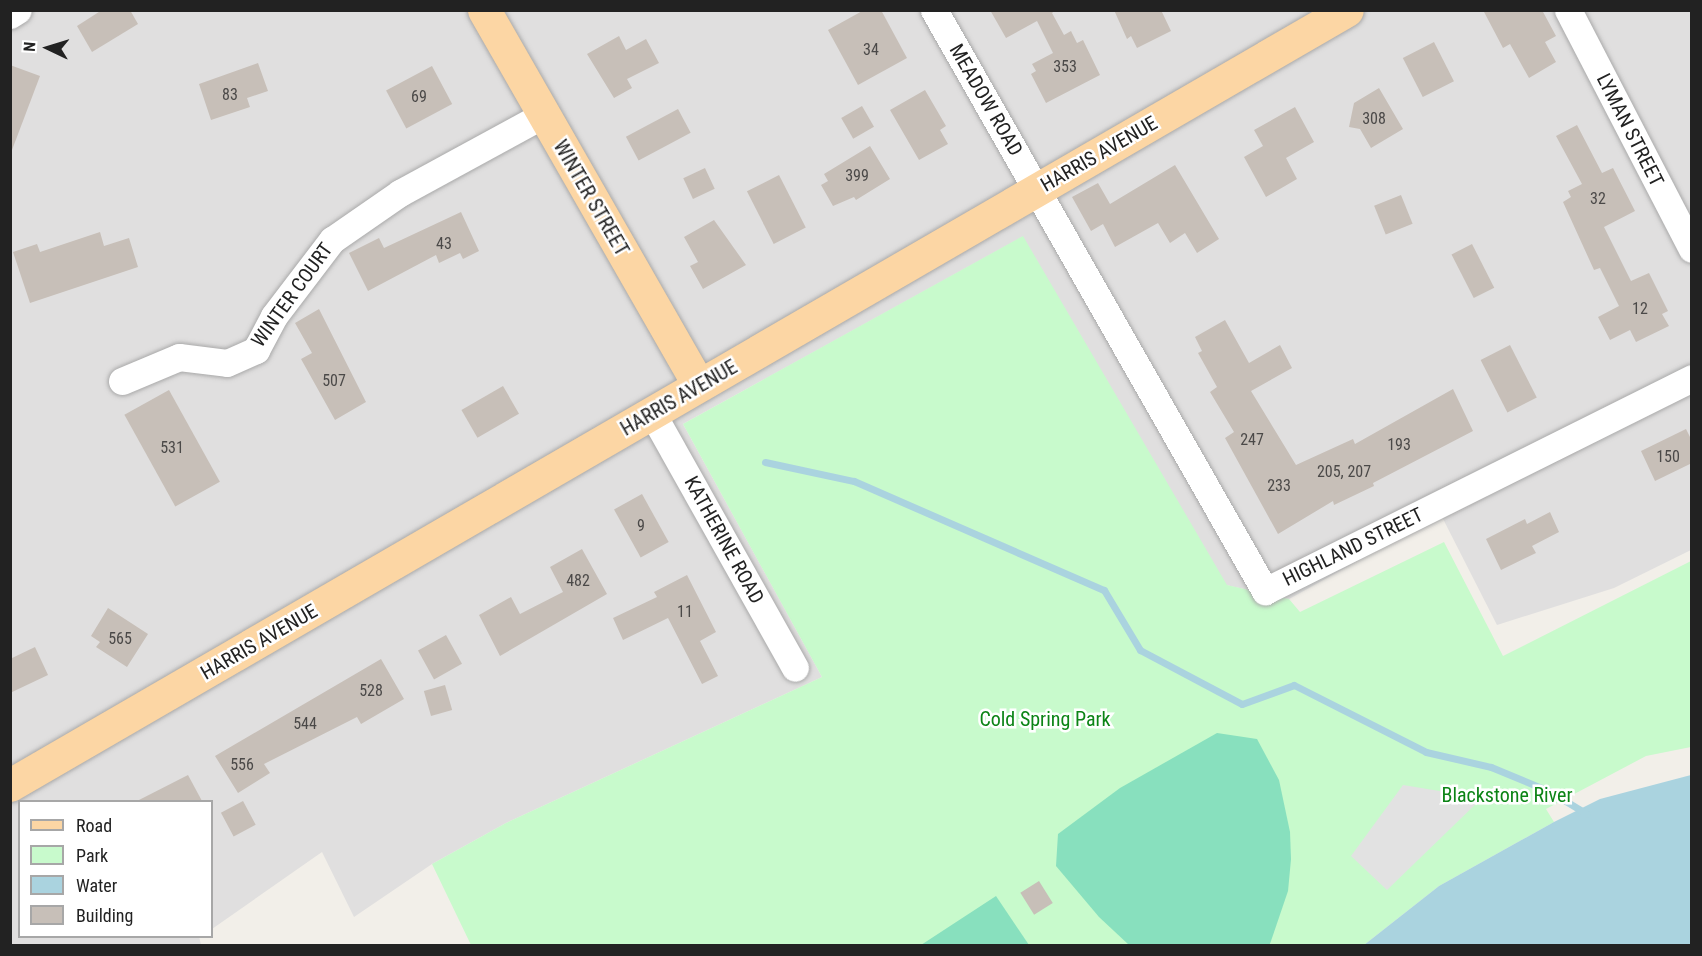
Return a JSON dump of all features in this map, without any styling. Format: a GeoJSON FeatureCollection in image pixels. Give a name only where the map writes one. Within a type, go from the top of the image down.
{"type":"FeatureCollection","features":[{"type":"Feature","properties":{"kind":"main road","name":"WINTER STREET"},"geometry":{"type":"LineString","coordinates":[[484,10],[699,385]]}},
{"type":"Feature","properties":{"kind":"main road","name":"HARRIS AVENUE"},"geometry":{"type":"LineString","coordinates":[[10,785],[1347,10]]}},
{"type":"Feature","properties":{"kind":"street"},"geometry":{"type":"LineString","coordinates":[[10,15],[18,10]]}},
{"type":"Feature","properties":{"kind":"street","name":"MEADOW ROAD"},"geometry":{"type":"LineString","coordinates":[[934,10],[1037,190]]}},
{"type":"Feature","properties":{"kind":"street","name":"LYMAN STREET"},"geometry":{"type":"LineString","coordinates":[[1568,10],[1692,249]]}},
{"type":"Feature","properties":{"kind":"street","name":"WINTER COURT"},"geometry":{"type":"LineString","coordinates":[[122,381],[179,357],[227,363],[256,350],[274,316],[332,240],[400,193],[543,115]]}},
{"type":"Feature","properties":{"kind":"street","name":"HIGHLAND STREET"},"geometry":{"type":"LineString","coordinates":[[1037,190],[1265,591],[1692,378]]}},
{"type":"Feature","properties":{"kind":"street","name":"KATHERINE ROAD"},"geometry":{"type":"LineString","coordinates":[[652,413],[795,668]]}},
{"type":"Feature","properties":{"kind":"shaded area"},"geometry":{"type":"Polygon","coordinates":[[[10,11],[1691,11],[1691,550],[1614,588],[1497,625],[1441,515],[1289,599],[1226,585],[1022,237],[683,424],[822,677],[506,823],[432,864],[354,917],[322,852],[213,928],[213,800],[18,800],[18,938],[199,938],[201,945],[11,945],[10,11]]]}},
{"type":"Feature","properties":{"kind":"shaded area"},"geometry":{"type":"Polygon","coordinates":[[[1403,785],[1482,798],[1387,890],[1351,856],[1403,785]]]}},
{"type":"Feature","properties":{"kind":"green space","name":"Cold Spring Park"},"geometry":{"type":"Polygon","coordinates":[[[1023,236],[1227,585],[1289,599],[1300,612],[1444,542],[1503,656],[1691,561],[1691,747],[1646,756],[1546,809],[1554,822],[1439,886],[1364,945],[471,945],[432,864],[506,823],[822,677],[683,424],[1023,236]]]}},
{"type":"Feature","properties":{"kind":"green space"},"geometry":{"type":"Polygon","coordinates":[[[1217,733],[1257,739],[1279,780],[1290,832],[1291,859],[1288,891],[1269,946],[1129,945],[1099,917],[1056,866],[1058,834],[1120,788],[1217,733]]]}},
{"type":"Feature","properties":{"kind":"green space"},"geometry":{"type":"Polygon","coordinates":[[[996,896],[1029,945],[921,945],[996,896]]]}},
{"type":"Feature","properties":{"kind":"water"},"geometry":{"type":"Polygon","coordinates":[[[1691,775],[1691,945],[1364,945],[1439,886],[1554,822],[1600,799],[1691,775]]]}},
{"type":"Feature","properties":{"kind":"building"},"geometry":{"type":"Polygon","coordinates":[[[102,10],[130,10],[138,24],[92,52],[77,26],[102,10]]]}},
{"type":"Feature","properties":{"kind":"building"},"geometry":{"type":"Polygon","coordinates":[[[864,10],[881,10],[907,58],[858,85],[828,30],[864,10]]]}},
{"type":"Feature","properties":{"kind":"building"},"geometry":{"type":"Polygon","coordinates":[[[990,10],[1055,10],[1052,13],[1064,35],[1071,31],[1077,43],[1083,40],[1100,75],[1046,103],[1031,74],[1036,71],[1032,64],[1053,53],[1037,21],[1006,38],[990,10]]]}},
{"type":"Feature","properties":{"kind":"building"},"geometry":{"type":"Polygon","coordinates":[[[1114,10],[1161,10],[1171,31],[1137,48],[1131,36],[1127,39],[1114,10]]]}},
{"type":"Feature","properties":{"kind":"building"},"geometry":{"type":"Polygon","coordinates":[[[1483,10],[1542,10],[1556,36],[1545,42],[1556,62],[1529,78],[1510,44],[1503,48],[1483,10]]]}},
{"type":"Feature","properties":{"kind":"building"},"geometry":{"type":"Polygon","coordinates":[[[619,36],[626,50],[646,39],[659,63],[627,79],[632,88],[614,98],[587,54],[619,36]]]}},
{"type":"Feature","properties":{"kind":"building"},"geometry":{"type":"Polygon","coordinates":[[[1434,42],[1454,81],[1423,97],[1403,58],[1434,42]]]}},
{"type":"Feature","properties":{"kind":"building"},"geometry":{"type":"Polygon","coordinates":[[[258,63],[268,91],[247,98],[250,107],[211,120],[199,84],[258,63]]]}},
{"type":"Feature","properties":{"kind":"building"},"geometry":{"type":"Polygon","coordinates":[[[10,65],[40,76],[12,150],[10,150],[10,65]]]}},
{"type":"Feature","properties":{"kind":"building"},"geometry":{"type":"Polygon","coordinates":[[[432,66],[452,104],[406,128],[386,90],[432,66]]]}},
{"type":"Feature","properties":{"kind":"building"},"geometry":{"type":"Polygon","coordinates":[[[1379,88],[1403,129],[1371,148],[1360,129],[1349,127],[1354,103],[1379,88]]]}},
{"type":"Feature","properties":{"kind":"building"},"geometry":{"type":"Polygon","coordinates":[[[925,90],[946,126],[940,130],[948,144],[919,160],[890,110],[925,90]]]}},
{"type":"Feature","properties":{"kind":"building"},"geometry":{"type":"Polygon","coordinates":[[[862,106],[874,127],[853,139],[841,118],[862,106]]]}},
{"type":"Feature","properties":{"kind":"building"},"geometry":{"type":"Polygon","coordinates":[[[1295,107],[1314,142],[1286,158],[1297,179],[1266,197],[1244,157],[1263,146],[1254,130],[1295,107]]]}},
{"type":"Feature","properties":{"kind":"building"},"geometry":{"type":"Polygon","coordinates":[[[678,109],[691,133],[639,161],[626,137],[678,109]]]}},
{"type":"Feature","properties":{"kind":"building"},"geometry":{"type":"Polygon","coordinates":[[[1577,125],[1602,173],[1613,168],[1635,211],[1604,227],[1631,281],[1649,273],[1668,311],[1662,314],[1669,326],[1636,342],[1630,330],[1610,340],[1598,317],[1619,306],[1600,268],[1594,270],[1563,202],[1571,197],[1568,191],[1582,184],[1556,136],[1577,125]]]}},
{"type":"Feature","properties":{"kind":"building"},"geometry":{"type":"Polygon","coordinates":[[[870,146],[890,179],[856,200],[854,197],[833,206],[821,185],[828,181],[824,174],[870,146]]]}},
{"type":"Feature","properties":{"kind":"building"},"geometry":{"type":"Polygon","coordinates":[[[1175,165],[1219,239],[1197,253],[1185,233],[1170,243],[1158,223],[1115,247],[1103,224],[1091,231],[1072,197],[1098,183],[1110,204],[1175,165]]]}},
{"type":"Feature","properties":{"kind":"building"},"geometry":{"type":"Polygon","coordinates":[[[705,168],[715,189],[693,199],[683,178],[705,168]]]}},
{"type":"Feature","properties":{"kind":"building"},"geometry":{"type":"Polygon","coordinates":[[[779,175],[806,228],[774,244],[747,191],[779,175]]]}},
{"type":"Feature","properties":{"kind":"building"},"geometry":{"type":"Polygon","coordinates":[[[1401,195],[1413,224],[1386,235],[1374,206],[1401,195]]]}},
{"type":"Feature","properties":{"kind":"building"},"geometry":{"type":"Polygon","coordinates":[[[461,212],[479,251],[463,259],[460,253],[439,263],[436,255],[368,291],[349,253],[379,238],[384,248],[461,212]]]}},
{"type":"Feature","properties":{"kind":"building"},"geometry":{"type":"Polygon","coordinates":[[[714,220],[746,265],[703,289],[690,266],[698,262],[684,237],[714,220]]]}},
{"type":"Feature","properties":{"kind":"building"},"geometry":{"type":"Polygon","coordinates":[[[100,232],[104,246],[129,238],[138,267],[30,303],[13,252],[37,244],[40,252],[100,232]]]}},
{"type":"Feature","properties":{"kind":"building"},"geometry":{"type":"Polygon","coordinates":[[[1472,244],[1494,288],[1474,298],[1452,254],[1472,244]]]}},
{"type":"Feature","properties":{"kind":"building"},"geometry":{"type":"Polygon","coordinates":[[[319,309],[366,402],[335,420],[301,359],[312,353],[295,323],[319,309]]]}},
{"type":"Feature","properties":{"kind":"building"},"geometry":{"type":"Polygon","coordinates":[[[1225,320],[1249,363],[1280,345],[1292,368],[1251,391],[1296,465],[1353,439],[1355,444],[1453,389],[1473,431],[1373,483],[1374,486],[1334,505],[1333,501],[1278,534],[1225,438],[1234,432],[1210,392],[1217,387],[1198,353],[1202,351],[1195,337],[1225,320]]]}},
{"type":"Feature","properties":{"kind":"building"},"geometry":{"type":"Polygon","coordinates":[[[1510,345],[1537,398],[1507,413],[1481,360],[1510,345]]]}},
{"type":"Feature","properties":{"kind":"building"},"geometry":{"type":"Polygon","coordinates":[[[503,386],[519,414],[477,438],[461,410],[503,386]]]}},
{"type":"Feature","properties":{"kind":"building"},"geometry":{"type":"Polygon","coordinates":[[[169,390],[220,482],[175,507],[124,415],[169,390]]]}},
{"type":"Feature","properties":{"kind":"building"},"geometry":{"type":"Polygon","coordinates":[[[1686,429],[1692,441],[1692,463],[1655,481],[1641,451],[1686,429]]]}},
{"type":"Feature","properties":{"kind":"building"},"geometry":{"type":"Polygon","coordinates":[[[642,494],[669,542],[641,558],[614,510],[642,494]]]}},
{"type":"Feature","properties":{"kind":"building"},"geometry":{"type":"Polygon","coordinates":[[[1550,512],[1559,532],[1532,546],[1536,553],[1501,570],[1486,539],[1525,519],[1527,524],[1550,512]]]}},
{"type":"Feature","properties":{"kind":"building"},"geometry":{"type":"Polygon","coordinates":[[[582,549],[607,594],[500,656],[479,615],[511,597],[520,614],[563,592],[550,567],[582,549]]]}},
{"type":"Feature","properties":{"kind":"building"},"geometry":{"type":"Polygon","coordinates":[[[687,575],[716,632],[700,641],[718,676],[702,684],[668,618],[623,640],[613,618],[657,597],[654,592],[687,575]]]}},
{"type":"Feature","properties":{"kind":"building"},"geometry":{"type":"Polygon","coordinates":[[[108,608],[148,634],[127,667],[96,647],[100,642],[91,636],[108,608]]]}},
{"type":"Feature","properties":{"kind":"building"},"geometry":{"type":"Polygon","coordinates":[[[446,635],[462,664],[434,679],[418,651],[446,635]]]}},
{"type":"Feature","properties":{"kind":"building"},"geometry":{"type":"Polygon","coordinates":[[[35,647],[48,675],[10,693],[10,659],[35,647]]]}},
{"type":"Feature","properties":{"kind":"building"},"geometry":{"type":"Polygon","coordinates":[[[381,659],[404,699],[361,724],[357,717],[264,764],[270,773],[238,793],[215,756],[381,659]]]}},
{"type":"Feature","properties":{"kind":"building"},"geometry":{"type":"Polygon","coordinates":[[[445,685],[452,710],[431,716],[424,691],[445,685]]]}},
{"type":"Feature","properties":{"kind":"building"},"geometry":{"type":"Polygon","coordinates":[[[188,775],[201,800],[139,800],[188,775]]]}},
{"type":"Feature","properties":{"kind":"building"},"geometry":{"type":"Polygon","coordinates":[[[243,801],[256,825],[234,837],[221,813],[243,801]]]}},
{"type":"Feature","properties":{"kind":"building"},"geometry":{"type":"Polygon","coordinates":[[[1039,881],[1053,903],[1034,915],[1020,893],[1039,881]]]}},
{"type":"Feature","properties":{"kind":"waterway"},"geometry":{"type":"LineString","coordinates":[[765,462],[854,481],[1104,590],[1140,650],[1242,704],[1294,685],[1426,752],[1491,767],[1549,791],[1587,814]]}},
{"type":"Feature","properties":{"kind":"park label","name":"Blackstone River"},"geometry":{"type":"Point","coordinates":[1507,795]}}]}
